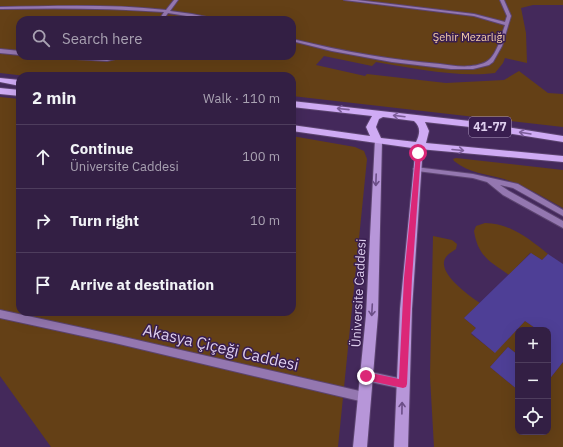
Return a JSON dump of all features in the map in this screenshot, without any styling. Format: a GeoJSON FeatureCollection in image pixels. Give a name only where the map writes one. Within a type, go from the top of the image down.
{"type":"FeatureCollection","features":[{"type":"Feature","properties":{"kind":"highway"},"geometry":{"type":"LineString","coordinates":[[0,80],[16,82]]}},
{"type":"Feature","properties":{"kind":"highway"},"geometry":{"type":"LineString","coordinates":[[0,91],[16,93]]}},
{"type":"Feature","properties":{"kind":"highway"},"geometry":{"type":"LineString","coordinates":[[296,104],[417,118],[423,124],[425,131],[419,146],[296,129]]}},
{"type":"Feature","properties":{"kind":"highway"},"geometry":{"type":"LineString","coordinates":[[378,141],[372,132],[371,127],[375,118],[381,114]]}},
{"type":"Feature","properties":{"kind":"highway","name":"41-77"},"geometry":{"type":"LineString","coordinates":[[417,118],[470,124],[563,139]]}},
{"type":"Feature","properties":{"kind":"highway","name":"41-77"},"geometry":{"type":"LineString","coordinates":[[419,146],[563,159]]}},
{"type":"Feature","properties":{"kind":"main road","name":"Üniversite Caddesi"},"geometry":{"type":"LineString","coordinates":[[360,447],[372,315],[378,141]]}},
{"type":"Feature","properties":{"kind":"main road"},"geometry":{"type":"LineString","coordinates":[[401,447],[408,278],[419,146]]}},
{"type":"Feature","properties":{"kind":"street"},"geometry":{"type":"LineString","coordinates":[[164,16],[176,0]]}},
{"type":"Feature","properties":{"kind":"street"},"geometry":{"type":"LineString","coordinates":[[346,0],[474,15],[507,24]]}},
{"type":"Feature","properties":{"kind":"street"},"geometry":{"type":"LineString","coordinates":[[296,41],[369,56],[445,67],[469,68],[484,66],[492,59],[500,45],[507,24],[509,16],[502,0]]}},
{"type":"Feature","properties":{"kind":"street"},"geometry":{"type":"LineString","coordinates":[[0,8],[115,7],[168,11],[196,16]]}},
{"type":"Feature","properties":{"kind":"street"},"geometry":{"type":"LineString","coordinates":[[0,51],[16,53]]}},
{"type":"Feature","properties":{"kind":"street"},"geometry":{"type":"LineString","coordinates":[[417,169],[487,179],[515,186],[563,213]]}},
{"type":"Feature","properties":{"kind":"street"},"geometry":{"type":"LineString","coordinates":[[487,179],[506,193],[563,225]]}},
{"type":"Feature","properties":{"kind":"street","name":"Akasya Çiçeği Caddesi"},"geometry":{"type":"LineString","coordinates":[[0,314],[364,397]]}},
{"type":"Feature","properties":{"kind":"street"},"geometry":{"type":"LineString","coordinates":[[366,376],[403,384]]}},
{"type":"Feature","properties":{"kind":"green space","name":"Şehir Mezarlığı"},"geometry":{"type":"Polygon","coordinates":[[[0,0],[563,0],[563,5],[533,5],[521,8],[526,33],[527,63],[505,58],[495,73],[451,73],[376,62],[372,66],[324,56],[316,65],[365,76],[367,74],[446,83],[504,80],[519,71],[548,93],[563,94],[563,127],[296,96],[296,72],[16,72],[16,75],[0,73],[0,0]]]}},
{"type":"Feature","properties":{"kind":"green space"},"geometry":{"type":"Polygon","coordinates":[[[0,97],[16,99],[16,316],[296,316],[296,137],[355,147],[364,151],[367,159],[338,447],[51,447],[0,376],[0,97]]]}},
{"type":"Feature","properties":{"kind":"green space"},"geometry":{"type":"Polygon","coordinates":[[[456,158],[563,170],[563,208],[512,182],[478,173],[466,168],[454,161],[453,159],[456,158]]]}},
{"type":"Feature","properties":{"kind":"green space"},"geometry":{"type":"Polygon","coordinates":[[[485,223],[511,229],[548,254],[542,260],[530,253],[509,275],[490,262],[478,246],[474,231],[476,226],[485,223]]]}},
{"type":"Feature","properties":{"kind":"green space"},"geometry":{"type":"Polygon","coordinates":[[[433,236],[452,240],[457,244],[456,249],[446,257],[444,263],[445,270],[455,283],[480,303],[464,318],[476,328],[471,334],[493,351],[504,343],[515,331],[515,353],[508,347],[490,367],[515,388],[515,435],[551,435],[551,377],[563,362],[563,447],[434,447],[430,377],[433,236]]]}},
{"type":"Feature","properties":{"kind":"green space"},"geometry":{"type":"Polygon","coordinates":[[[525,321],[534,327],[519,327],[525,321]]]}},
{"type":"Feature","properties":{"kind":"building"},"geometry":{"type":"Polygon","coordinates":[[[531,253],[542,260],[548,254],[563,264],[563,362],[551,377],[551,327],[534,327],[525,321],[519,327],[515,327],[515,332],[495,353],[471,333],[476,328],[464,318],[531,253]]]}},
{"type":"Feature","properties":{"kind":"building"},"geometry":{"type":"Polygon","coordinates":[[[508,347],[515,353],[515,388],[490,367],[508,347]]]}},
{"type":"Feature","properties":{"kind":"route"},"geometry":{"type":"LineString","coordinates":[[366,376],[403,384],[408,278],[418,153]]}}]}
